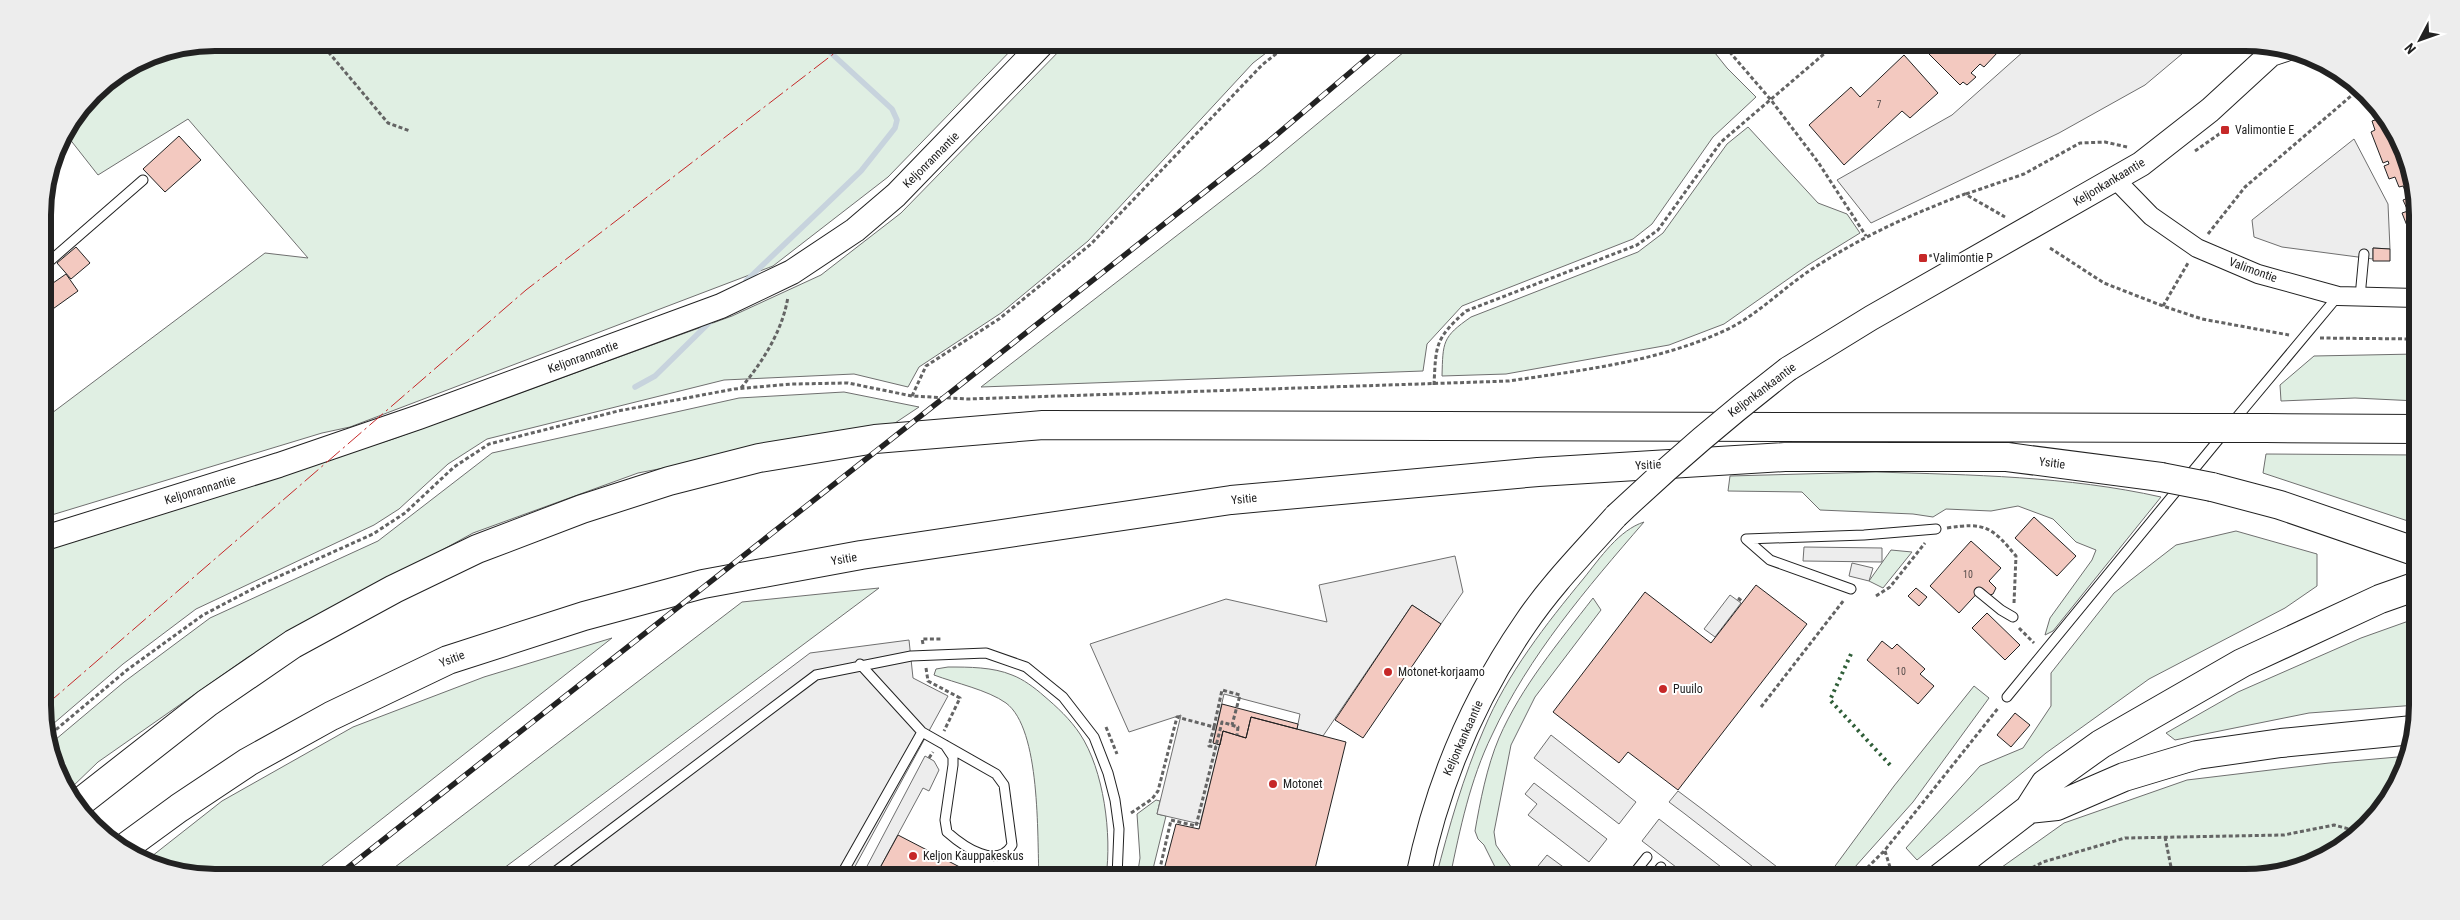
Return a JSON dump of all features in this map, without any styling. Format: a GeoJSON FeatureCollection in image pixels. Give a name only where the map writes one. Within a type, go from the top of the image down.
{"type":"FeatureCollection","features":[{"type":"Feature","properties":{"kind":"highway"},"geometry":{"type":"LineString","coordinates":[[82,801],[207,703],[294,644],[394,589],[477,548],[582,509],[669,480],[759,458],[875,438],[1043,425],[2409,429]]}},
{"type":"Feature","properties":{"kind":"highway","name":"Ysitie"},"geometry":{"type":"LineString","coordinates":[[129,844],[179,808],[248,762],[331,716],[448,660],[584,616],[703,584],[861,555],[1231,500],[1538,472],[1786,457],[2007,457],[2160,477],[2212,487],[2280,506],[2409,549]]}},
{"type":"Feature","properties":{"kind":"highway"},"geometry":{"type":"LineString","coordinates":[[1952,868],[2029,809],[2045,784],[2101,744],[2242,663],[2380,599],[2409,589]]}},
{"type":"Feature","properties":{"kind":"highway"},"geometry":{"type":"LineString","coordinates":[[2029,809],[2057,806],[2124,776],[2197,755],[2281,743],[2407,731]]}},
{"type":"Feature","properties":{"kind":"main road","name":"Keljonrannantie"},"geometry":{"type":"LineString","coordinates":[[51,536],[278,466],[420,417],[721,306],[792,272],[855,230],[896,195],[1035,52]]}},
{"type":"Feature","properties":{"kind":"main road","name":"Keljonkankaantie"},"geometry":{"type":"LineString","coordinates":[[1420,868],[1436,803],[1457,745],[1474,708],[1526,622],[1616,516],[1686,451],[1788,368],[1871,318],[2116,180],[2141,164],[2210,110],[2273,54]]}},
{"type":"Feature","properties":{"kind":"street","name":"Valimontie"},"geometry":{"type":"LineString","coordinates":[[2116,180],[2151,216],[2197,248],[2258,274],[2338,296],[2409,298]]}},
{"type":"Feature","properties":{"kind":"lane"},"geometry":{"type":"LineString","coordinates":[[52,259],[143,180]]}},
{"type":"Feature","properties":{"kind":"lane"},"geometry":{"type":"LineString","coordinates":[[2360,297],[2364,254]]}},
{"type":"Feature","properties":{"kind":"lane"},"geometry":{"type":"LineString","coordinates":[[2007,697],[2338,296]]}},
{"type":"Feature","properties":{"kind":"lane"},"geometry":{"type":"LineString","coordinates":[[1851,589],[1770,560],[1746,539],[1864,535],[1936,529]]}},
{"type":"Feature","properties":{"kind":"lane"},"geometry":{"type":"LineString","coordinates":[[1979,592],[2000,610],[2013,617]]}},
{"type":"Feature","properties":{"kind":"lane"},"geometry":{"type":"LineString","coordinates":[[560,869],[816,675],[860,664],[924,655],[986,653],[1026,667],[1063,697],[1094,738],[1108,773],[1119,829],[1117,869]]}},
{"type":"Feature","properties":{"kind":"lane"},"geometry":{"type":"LineString","coordinates":[[860,664],[922,732],[946,745],[986,767],[996,774],[1004,785],[1012,845],[1007,853],[991,858],[956,840],[947,832],[945,820],[953,757],[946,745]]}},
{"type":"Feature","properties":{"kind":"lane"},"geometry":{"type":"LineString","coordinates":[[845,869],[922,732]]}},
{"type":"Feature","properties":{"kind":"lane"},"geometry":{"type":"LineString","coordinates":[[1638,868],[1647,857]]}},
{"type":"Feature","properties":{"kind":"path"},"geometry":{"type":"LineString","coordinates":[[912,396],[926,366],[999,319],[1091,244],[1262,64],[1279,51]]}},
{"type":"Feature","properties":{"kind":"path"},"geometry":{"type":"LineString","coordinates":[[1728,51],[1771,100],[1818,162],[1866,236]]}},
{"type":"Feature","properties":{"kind":"path"},"geometry":{"type":"LineString","coordinates":[[1434,385],[1436,346],[1449,326],[1466,311],[1637,245],[1658,230],[1721,142],[1827,51]]}},
{"type":"Feature","properties":{"kind":"path"},"geometry":{"type":"LineString","coordinates":[[328,52],[388,123],[410,131]]}},
{"type":"Feature","properties":{"kind":"path"},"geometry":{"type":"LineString","coordinates":[[2163,306],[2197,248],[2245,187],[2354,93]]}},
{"type":"Feature","properties":{"kind":"path"},"geometry":{"type":"LineString","coordinates":[[1965,194],[2024,174],[2080,143],[2105,142],[2128,147]]}},
{"type":"Feature","properties":{"kind":"path"},"geometry":{"type":"LineString","coordinates":[[2050,248],[2104,283],[2202,319],[2304,338],[2409,339]]}},
{"type":"Feature","properties":{"kind":"path"},"geometry":{"type":"LineString","coordinates":[[741,389],[756,369],[777,334],[788,300],[792,272]]}},
{"type":"Feature","properties":{"kind":"path"},"geometry":{"type":"LineString","coordinates":[[1876,596],[1890,587],[1936,529],[1974,524],[1998,534],[2016,556],[2013,617],[2021,632],[2044,652]]}},
{"type":"Feature","properties":{"kind":"path"},"geometry":{"type":"LineString","coordinates":[[1738,598],[1743,602]]}},
{"type":"Feature","properties":{"kind":"path"},"geometry":{"type":"LineString","coordinates":[[1761,707],[1836,610]]}},
{"type":"Feature","properties":{"kind":"path"},"geometry":{"type":"LineString","coordinates":[[950,639],[922,640],[928,681],[960,698]]}},
{"type":"Feature","properties":{"kind":"path"},"geometry":{"type":"LineString","coordinates":[[1216,747],[1209,746],[1222,690],[1240,695],[1232,725]]}},
{"type":"Feature","properties":{"kind":"path"},"geometry":{"type":"LineString","coordinates":[[1867,868],[1885,850],[2007,697]]}},
{"type":"Feature","properties":{"kind":"path"},"geometry":{"type":"LineString","coordinates":[[1131,812],[1152,799],[1158,791],[1177,716],[1214,727]]}},
{"type":"Feature","properties":{"kind":"path"},"geometry":{"type":"LineString","coordinates":[[1160,869],[1171,820],[1196,826],[1222,722],[1238,727],[1237,735]]}},
{"type":"Feature","properties":{"kind":"path"},"geometry":{"type":"LineString","coordinates":[[1104,724],[1109,731],[1119,759]]}},
{"type":"Feature","properties":{"kind":"path"},"geometry":{"type":"LineString","coordinates":[[1130,804],[1132,820]]}},
{"type":"Feature","properties":{"kind":"path"},"geometry":{"type":"LineString","coordinates":[[2032,868],[2043,862],[2125,838],[2284,835],[2334,825],[2351,830]]}},
{"type":"Feature","properties":{"kind":"path"},"geometry":{"type":"LineString","coordinates":[[2165,837],[2171,868]]}},
{"type":"Feature","properties":{"kind":"path"},"geometry":{"type":"LineString","coordinates":[[1885,850],[1890,868]]}},
{"type":"Feature","properties":{"kind":"green space"},"geometry":{"type":"Polygon","coordinates":[[[1268,51],[1253,63],[1088,241],[1001,313],[919,367],[908,387],[854,374],[724,380],[487,439],[448,464],[399,509],[374,525],[196,609],[123,664],[53,724],[51,705],[51,547],[393,439],[732,316],[821,275],[901,213],[1059,52],[1268,51]]]}},
{"type":"Feature","properties":{"kind":"green space"},"geometry":{"type":"Polygon","coordinates":[[[1405,51],[1714,51],[1727,68],[1756,97],[1713,137],[1652,224],[1633,239],[1462,306],[1427,344],[1423,371],[981,387],[1259,172],[1405,51]]]}},
{"type":"Feature","properties":{"kind":"green space"},"geometry":{"type":"Polygon","coordinates":[[[204,52],[1010,52],[888,177],[773,266],[350,427],[322,433],[51,515],[52,413],[265,253],[308,258],[188,119],[98,175],[70,139],[85,115],[107,92],[133,73],[162,60],[183,54],[204,52]]]}},
{"type":"Feature","properties":{"kind":"green space"},"geometry":{"type":"Polygon","coordinates":[[[1748,127],[1818,203],[1847,214],[1860,233],[1808,265],[1724,324],[1669,345],[1506,374],[1442,376],[1446,341],[1454,330],[1471,317],[1638,252],[1663,233],[1727,144],[1748,127]]]}},
{"type":"Feature","properties":{"kind":"green space"},"geometry":{"type":"Polygon","coordinates":[[[2409,354],[2409,401],[2355,398],[2281,401],[2280,385],[2314,356],[2409,354]]]}},
{"type":"Feature","properties":{"kind":"green space"},"geometry":{"type":"Polygon","coordinates":[[[844,392],[919,407],[895,423],[638,473],[473,533],[248,657],[98,762],[73,786],[68,778],[55,740],[124,682],[210,618],[378,541],[492,453],[739,398],[844,392]]]}},
{"type":"Feature","properties":{"kind":"green space"},"geometry":{"type":"Polygon","coordinates":[[[2266,454],[2409,455],[2409,521],[2263,473],[2266,454]]]}},
{"type":"Feature","properties":{"kind":"green space"},"geometry":{"type":"Polygon","coordinates":[[[1876,472],[2055,481],[2126,490],[2161,497],[2053,631],[2045,635],[2050,618],[2092,560],[2096,550],[2076,542],[2053,519],[2018,506],[1991,511],[1946,509],[1933,517],[1913,514],[1820,510],[1802,492],[1728,491],[1730,476],[1876,472]]]}},
{"type":"Feature","properties":{"kind":"green space"},"geometry":{"type":"Polygon","coordinates":[[[1644,522],[1560,623],[1523,677],[1484,752],[1462,823],[1452,868],[1438,868],[1469,765],[1493,709],[1504,689],[1528,650],[1603,554],[1626,531],[1644,522]]]}},
{"type":"Feature","properties":{"kind":"green space"},"geometry":{"type":"Polygon","coordinates":[[[2236,531],[2317,554],[2317,586],[2285,608],[2149,679],[2046,753],[1917,860],[1906,848],[1980,766],[2023,748],[2051,706],[2051,673],[2114,593],[2176,545],[2236,531]]]}},
{"type":"Feature","properties":{"kind":"green space"},"geometry":{"type":"Polygon","coordinates":[[[1891,550],[1912,552],[1883,588],[1869,581],[1891,550]]]}},
{"type":"Feature","properties":{"kind":"green space"},"geometry":{"type":"Polygon","coordinates":[[[879,588],[503,869],[393,869],[742,602],[879,588]]]}},
{"type":"Feature","properties":{"kind":"green space"},"geometry":{"type":"Polygon","coordinates":[[[1593,598],[1601,610],[1535,697],[1511,745],[1494,832],[1496,845],[1512,868],[1496,868],[1475,831],[1487,772],[1508,719],[1529,683],[1593,598]]]}},
{"type":"Feature","properties":{"kind":"green space"},"geometry":{"type":"Polygon","coordinates":[[[2409,621],[2409,706],[2309,713],[2175,740],[2166,733],[2238,692],[2361,638],[2409,621]]]}},
{"type":"Feature","properties":{"kind":"green space"},"geometry":{"type":"Polygon","coordinates":[[[612,638],[318,869],[215,869],[183,866],[152,856],[222,801],[353,727],[484,677],[612,638]]]}},
{"type":"Feature","properties":{"kind":"green space"},"geometry":{"type":"Polygon","coordinates":[[[972,667],[1005,672],[1025,681],[1033,687],[1049,700],[1076,729],[1088,749],[1100,784],[1107,823],[1107,869],[1039,869],[1035,784],[1026,735],[1017,716],[999,698],[934,675],[936,669],[972,667]]]}},
{"type":"Feature","properties":{"kind":"green space"},"geometry":{"type":"Polygon","coordinates":[[[1974,686],[1989,698],[1913,802],[1854,868],[1833,868],[1894,786],[1974,686]]]}},
{"type":"Feature","properties":{"kind":"green space"},"geometry":{"type":"Polygon","coordinates":[[[2400,757],[2392,778],[2381,796],[2361,821],[2327,847],[2288,863],[2256,868],[2000,868],[2064,823],[2187,780],[2329,763],[2400,757]]]}},
{"type":"Feature","properties":{"kind":"green space"},"geometry":{"type":"Polygon","coordinates":[[[1156,800],[1160,801],[1157,814],[1166,816],[1153,869],[1138,869],[1140,858],[1137,814],[1156,800]]]}},
{"type":"Feature","properties":{"kind":"shaded area"},"geometry":{"type":"Polygon","coordinates":[[[2024,51],[2185,51],[2145,85],[2059,133],[1871,223],[1837,180],[1952,115],[2024,51]]]}},
{"type":"Feature","properties":{"kind":"shaded area"},"geometry":{"type":"Polygon","coordinates":[[[2354,139],[2388,204],[2390,249],[2373,248],[2373,259],[2282,247],[2254,237],[2252,220],[2354,139]]]}},
{"type":"Feature","properties":{"kind":"shaded area"},"geometry":{"type":"Polygon","coordinates":[[[1804,547],[1882,548],[1882,562],[1803,561],[1804,547]]]}},
{"type":"Feature","properties":{"kind":"shaded area"},"geometry":{"type":"Polygon","coordinates":[[[1455,556],[1463,592],[1441,624],[1412,605],[1323,736],[1297,729],[1300,714],[1224,694],[1213,742],[1220,745],[1200,824],[1157,814],[1181,715],[1129,732],[1090,644],[1226,599],[1327,622],[1319,585],[1455,556]]]}},
{"type":"Feature","properties":{"kind":"shaded area"},"geometry":{"type":"Polygon","coordinates":[[[1852,563],[1873,568],[1869,581],[1849,576],[1852,563]]]}},
{"type":"Feature","properties":{"kind":"shaded area"},"geometry":{"type":"Polygon","coordinates":[[[1730,595],[1741,603],[1715,637],[1704,629],[1730,595]]]}},
{"type":"Feature","properties":{"kind":"shaded area"},"geometry":{"type":"Polygon","coordinates":[[[909,640],[913,678],[948,696],[854,869],[525,869],[810,653],[909,640]]]}},
{"type":"Feature","properties":{"kind":"shaded area"},"geometry":{"type":"Polygon","coordinates":[[[1551,735],[1636,802],[1619,824],[1534,758],[1551,735]]]}},
{"type":"Feature","properties":{"kind":"shaded area"},"geometry":{"type":"Polygon","coordinates":[[[925,756],[934,761],[939,770],[929,791],[923,788],[879,869],[866,869],[925,756]]]}},
{"type":"Feature","properties":{"kind":"shaded area"},"geometry":{"type":"Polygon","coordinates":[[[1534,783],[1607,839],[1589,862],[1528,815],[1537,804],[1525,794],[1534,783]]]}},
{"type":"Feature","properties":{"kind":"shaded area"},"geometry":{"type":"Polygon","coordinates":[[[1678,791],[1779,868],[1755,868],[1669,802],[1678,791]]]}},
{"type":"Feature","properties":{"kind":"shaded area"},"geometry":{"type":"Polygon","coordinates":[[[1659,819],[1723,868],[1678,868],[1642,841],[1659,819]]]}},
{"type":"Feature","properties":{"kind":"shaded area"},"geometry":{"type":"Polygon","coordinates":[[[1547,855],[1565,868],[1541,868],[1538,866],[1547,855]]]}},
{"type":"Feature","properties":{"kind":"building"},"geometry":{"type":"Polygon","coordinates":[[[1926,51],[1998,52],[1984,67],[1980,64],[1971,73],[1976,77],[1967,85],[1963,82],[1960,85],[1926,51]]]}},
{"type":"Feature","properties":{"kind":"building"},"geometry":{"type":"Polygon","coordinates":[[[1904,55],[1938,93],[1910,118],[1902,111],[1844,165],[1809,125],[1851,87],[1860,97],[1904,55]]]}},
{"type":"Feature","properties":{"kind":"building"},"geometry":{"type":"Polygon","coordinates":[[[2378,119],[2387,133],[2403,172],[2407,192],[2403,186],[2399,187],[2395,177],[2389,179],[2384,166],[2389,164],[2388,161],[2383,163],[2371,132],[2375,130],[2372,121],[2378,119]]]}},
{"type":"Feature","properties":{"kind":"building"},"geometry":{"type":"Polygon","coordinates":[[[179,136],[201,160],[165,192],[143,169],[179,136]]]}},
{"type":"Feature","properties":{"kind":"building"},"geometry":{"type":"Polygon","coordinates":[[[2407,198],[2409,231],[2402,213],[2408,211],[2403,200],[2407,198]]]}},
{"type":"Feature","properties":{"kind":"building"},"geometry":{"type":"Polygon","coordinates":[[[76,247],[90,263],[71,279],[57,263],[76,247]]]}},
{"type":"Feature","properties":{"kind":"building"},"geometry":{"type":"Polygon","coordinates":[[[2373,248],[2390,249],[2390,261],[2373,261],[2373,248]]]}},
{"type":"Feature","properties":{"kind":"building"},"geometry":{"type":"Polygon","coordinates":[[[66,274],[78,291],[52,310],[52,284],[66,274]]]}},
{"type":"Feature","properties":{"kind":"building"},"geometry":{"type":"Polygon","coordinates":[[[2034,517],[2076,556],[2057,576],[2015,538],[2034,517]]]}},
{"type":"Feature","properties":{"kind":"building"},"geometry":{"type":"Polygon","coordinates":[[[1971,541],[2001,568],[1989,581],[1996,588],[1993,594],[1990,595],[1982,588],[1959,613],[1930,586],[1971,541]]]}},
{"type":"Feature","properties":{"kind":"building"},"geometry":{"type":"Polygon","coordinates":[[[1756,585],[1807,624],[1678,790],[1628,752],[1619,763],[1553,712],[1645,592],[1711,643],[1756,585]]]}},
{"type":"Feature","properties":{"kind":"building"},"geometry":{"type":"Polygon","coordinates":[[[1916,588],[1927,597],[1919,606],[1908,596],[1916,588]]]}},
{"type":"Feature","properties":{"kind":"building","name":"Motonet-korjaamo"},"geometry":{"type":"Polygon","coordinates":[[[1412,605],[1441,624],[1363,738],[1335,720],[1412,605]]]}},
{"type":"Feature","properties":{"kind":"building"},"geometry":{"type":"Polygon","coordinates":[[[1987,613],[2020,645],[2005,660],[1972,628],[1987,613]]]}},
{"type":"Feature","properties":{"kind":"building"},"geometry":{"type":"Polygon","coordinates":[[[1882,641],[1892,649],[1897,644],[1925,669],[1920,674],[1934,686],[1918,704],[1867,660],[1882,641]]]}},
{"type":"Feature","properties":{"kind":"building"},"geometry":{"type":"Polygon","coordinates":[[[1222,704],[1298,724],[1297,729],[1251,717],[1246,738],[1223,731],[1220,745],[1213,743],[1222,704]]]}},
{"type":"Feature","properties":{"kind":"building"},"geometry":{"type":"Polygon","coordinates":[[[2015,713],[2030,725],[2011,747],[1997,735],[2015,713]]]}},
{"type":"Feature","properties":{"kind":"building","name":"Motonet"},"geometry":{"type":"Polygon","coordinates":[[[1251,717],[1346,742],[1315,868],[1168,869],[1165,866],[1176,824],[1199,829],[1223,731],[1246,738],[1251,717]]]}},
{"type":"Feature","properties":{"kind":"building","name":"Keljon Kauppakeskus"},"geometry":{"type":"Polygon","coordinates":[[[898,835],[963,869],[880,869],[898,835]]]}},
{"type":"Feature","properties":{"kind":"building"},"geometry":{"type":"Polygon","coordinates":[[[1638,864],[1643,868],[1634,868],[1638,864]]]}},
{"type":"Feature","properties":{"kind":"waterway"},"geometry":{"type":"LineString","coordinates":[[746,281],[861,171],[895,128],[897,120],[892,109],[830,52]]}},
{"type":"Feature","properties":{"kind":"waterway"},"geometry":{"type":"LineString","coordinates":[[635,387],[655,376],[714,318]]}},
{"type":"Feature","properties":{"kind":"railway"},"geometry":{"type":"LineString","coordinates":[[346,869],[1268,142],[1375,51]]}},
{"type":"Feature","properties":{"kind":"hedge"},"geometry":{"type":"LineString","coordinates":[[1851,654],[1830,700],[1891,766]]}},
{"type":"Feature","properties":{"kind":"power"},"geometry":{"type":"LineString","coordinates":[[51,701],[526,290],[836,52]]}},
{"type":"Feature","properties":{"kind":"place","name":"Valimontie E"},"geometry":{"type":"Point","coordinates":[2225,130]}},
{"type":"Feature","properties":{"kind":"place","name":"Valimontie P"},"geometry":{"type":"Point","coordinates":[1923,258]}},
{"type":"Feature","properties":{"kind":"place","name":"Motonet-korjaamo"},"geometry":{"type":"Point","coordinates":[1388,672]}},
{"type":"Feature","properties":{"kind":"place","name":"Puuilo"},"geometry":{"type":"Point","coordinates":[1663,689]}},
{"type":"Feature","properties":{"kind":"place","name":"Motonet"},"geometry":{"type":"Point","coordinates":[1273,784]}},
{"type":"Feature","properties":{"kind":"place","name":"Keljon Kauppakeskus"},"geometry":{"type":"Point","coordinates":[913,856]}}]}
